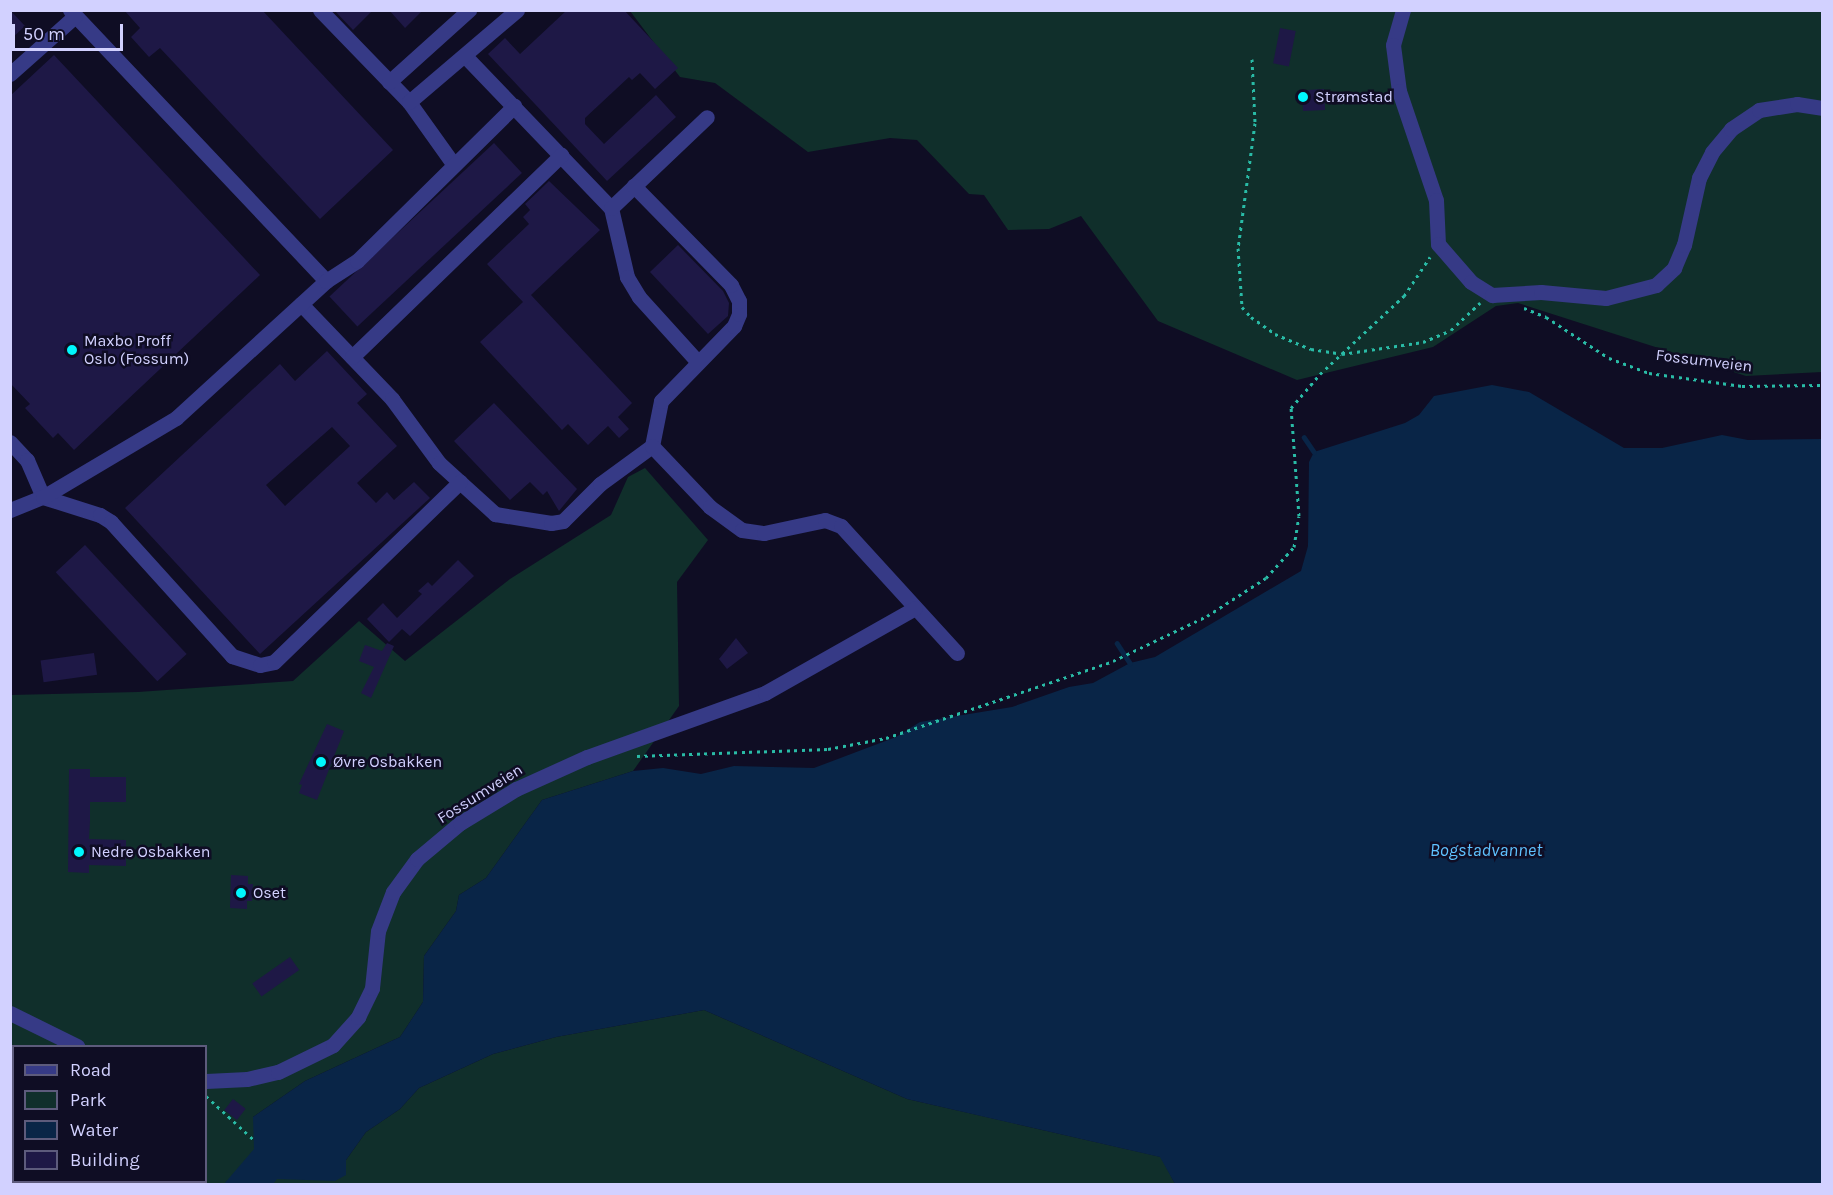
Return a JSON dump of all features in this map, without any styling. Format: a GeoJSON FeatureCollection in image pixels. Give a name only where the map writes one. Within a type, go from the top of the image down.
{"type":"FeatureCollection","features":[{"type":"Feature","properties":{"kind":"street"},"geometry":{"type":"LineString","coordinates":[[320,10],[409,102],[454,165]]}},
{"type":"Feature","properties":{"kind":"street"},"geometry":{"type":"LineString","coordinates":[[389,82],[470,10]]}},
{"type":"Feature","properties":{"kind":"street"},"geometry":{"type":"LineString","coordinates":[[409,102],[517,10]]}},
{"type":"Feature","properties":{"kind":"street"},"geometry":{"type":"LineString","coordinates":[[1403,10],[1393,45],[1399,91],[1436,200],[1438,244],[1471,282],[1492,295],[1541,292],[1606,298],[1656,285],[1674,268],[1684,245],[1700,178],[1712,152],[1731,129],[1759,110],[1797,104],[1822,108]]}},
{"type":"Feature","properties":{"kind":"street"},"geometry":{"type":"LineString","coordinates":[[10,74],[72,13],[326,281]]}},
{"type":"Feature","properties":{"kind":"street"},"geometry":{"type":"LineString","coordinates":[[465,56],[611,208],[627,276],[639,297],[697,361]]}},
{"type":"Feature","properties":{"kind":"street"},"geometry":{"type":"LineString","coordinates":[[10,510],[43,497],[176,418],[326,281],[357,261],[514,106]]}},
{"type":"Feature","properties":{"kind":"street"},"geometry":{"type":"LineString","coordinates":[[611,208],[707,117]]}},
{"type":"Feature","properties":{"kind":"street"},"geometry":{"type":"LineString","coordinates":[[352,357],[561,155]]}},
{"type":"Feature","properties":{"kind":"street"},"geometry":{"type":"LineString","coordinates":[[301,304],[392,399],[439,463],[495,514],[551,523],[563,521],[600,484],[652,446],[662,401],[697,361],[734,326],[739,301],[731,285],[634,186]]}},
{"type":"Feature","properties":{"kind":"street"},"geometry":{"type":"LineString","coordinates":[[10,442],[27,460],[43,497],[100,515],[111,522],[232,656],[267,665],[460,482]]}},
{"type":"Feature","properties":{"kind":"street"},"geometry":{"type":"LineString","coordinates":[[652,446],[710,507],[742,530],[764,533],[825,520],[841,526],[957,653]]}},
{"type":"Feature","properties":{"kind":"street","name":"Fossumveien"},"geometry":{"type":"LineString","coordinates":[[207,1081],[278,1072],[333,1045],[358,1017],[372,988],[378,931],[393,892],[417,859],[460,823],[516,789],[652,734],[765,693],[915,608]]}},
{"type":"Feature","properties":{"kind":"street"},"geometry":{"type":"LineString","coordinates":[[10,1013],[73,1045]]}},
{"type":"Feature","properties":{"kind":"path"},"geometry":{"type":"LineString","coordinates":[[1252,59],[1255,123],[1238,248],[1242,307],[1275,334],[1311,349],[1342,354],[1422,342],[1451,330],[1492,295]]}},
{"type":"Feature","properties":{"kind":"path"},"geometry":{"type":"LineString","coordinates":[[634,756],[828,749],[886,738],[1113,661],[1207,616],[1266,578],[1294,548],[1299,516],[1291,408],[1342,354],[1404,296],[1438,244]]}},
{"type":"Feature","properties":{"kind":"path","name":"Fossumveien"},"geometry":{"type":"LineString","coordinates":[[1492,295],[1546,317],[1609,358],[1649,372],[1742,386],[1822,385]]}},
{"type":"Feature","properties":{"kind":"path"},"geometry":{"type":"LineString","coordinates":[[207,1097],[253,1139]]}},
{"type":"Feature","properties":{"kind":"green space"},"geometry":{"type":"Polygon","coordinates":[[[630,11],[1822,11],[1822,372],[1746,376],[1518,303],[1496,306],[1433,347],[1297,380],[1158,321],[1081,216],[1049,229],[1008,230],[984,195],[969,194],[917,140],[890,138],[808,152],[715,83],[680,77],[630,11]]]}},
{"type":"Feature","properties":{"kind":"green space"},"geometry":{"type":"Polygon","coordinates":[[[645,468],[708,540],[677,582],[679,706],[633,771],[542,800],[486,878],[459,895],[456,911],[424,956],[423,1002],[400,1037],[305,1081],[253,1117],[346,1160],[366,1132],[400,1109],[419,1088],[493,1054],[556,1037],[704,1010],[907,1099],[1161,1157],[1175,1184],[11,1184],[10,695],[138,692],[293,681],[359,621],[405,661],[510,579],[611,515],[628,477],[645,468]]]}},
{"type":"Feature","properties":{"kind":"water","name":"Bogstadvannet"},"geometry":{"type":"Polygon","coordinates":[[[1492,385],[1529,392],[1624,448],[1662,448],[1722,435],[1748,440],[1822,439],[1822,1184],[1175,1184],[1160,1157],[907,1099],[704,1010],[556,1037],[493,1054],[419,1088],[400,1109],[366,1132],[346,1160],[346,1175],[335,1181],[277,1179],[273,1184],[224,1184],[254,1149],[253,1117],[305,1081],[400,1037],[423,1002],[424,956],[456,911],[459,895],[486,878],[542,800],[633,771],[663,768],[701,774],[734,766],[814,768],[896,737],[920,722],[1012,707],[1069,687],[1093,683],[1130,663],[1155,657],[1301,571],[1308,546],[1309,462],[1314,452],[1405,423],[1419,415],[1434,396],[1492,385]]]}},
{"type":"Feature","properties":{"kind":"building"},"geometry":{"type":"Polygon","coordinates":[[[10,10],[25,26],[10,40],[10,10]]]}},
{"type":"Feature","properties":{"kind":"building"},"geometry":{"type":"Polygon","coordinates":[[[124,10],[262,10],[393,150],[320,219],[160,48],[149,57],[131,37],[140,28],[124,10]]]}},
{"type":"Feature","properties":{"kind":"building"},"geometry":{"type":"Polygon","coordinates":[[[334,10],[373,10],[353,30],[334,10]]]}},
{"type":"Feature","properties":{"kind":"building"},"geometry":{"type":"Polygon","coordinates":[[[389,10],[423,10],[405,28],[389,10]]]}},
{"type":"Feature","properties":{"kind":"building"},"geometry":{"type":"Polygon","coordinates":[[[567,10],[624,10],[678,68],[655,89],[640,73],[632,80],[629,77],[585,118],[585,124],[604,144],[656,95],[676,117],[607,181],[488,54],[505,38],[520,54],[567,10]]]}},
{"type":"Feature","properties":{"kind":"building"},"geometry":{"type":"Polygon","coordinates":[[[1280,28],[1296,31],[1289,66],[1273,63],[1280,28]]]}},
{"type":"Feature","properties":{"kind":"building"},"geometry":{"type":"Polygon","coordinates":[[[54,55],[260,275],[74,450],[58,433],[53,438],[25,408],[30,404],[10,383],[10,96],[54,55]]]}},
{"type":"Feature","properties":{"kind":"building"},"geometry":{"type":"Polygon","coordinates":[[[1324,89],[1325,110],[1303,111],[1302,90],[1324,89]]]}},
{"type":"Feature","properties":{"kind":"building"},"geometry":{"type":"Polygon","coordinates":[[[494,143],[522,173],[357,326],[329,296],[494,143]]]}},
{"type":"Feature","properties":{"kind":"building"},"geometry":{"type":"Polygon","coordinates":[[[549,181],[600,230],[531,295],[632,403],[618,417],[629,429],[619,438],[608,426],[588,445],[568,424],[562,430],[480,342],[523,302],[487,264],[529,224],[523,217],[530,210],[525,204],[549,181]]]}},
{"type":"Feature","properties":{"kind":"building"},"geometry":{"type":"Polygon","coordinates":[[[678,245],[723,291],[729,303],[728,316],[708,334],[650,272],[678,245]]]}},
{"type":"Feature","properties":{"kind":"building"},"geometry":{"type":"Polygon","coordinates":[[[327,351],[367,394],[357,403],[397,446],[357,483],[376,503],[387,492],[394,500],[414,482],[430,498],[260,654],[125,508],[280,364],[295,381],[327,351]],[[332,427],[266,485],[285,506],[350,446],[332,427]]]}},
{"type":"Feature","properties":{"kind":"building"},"geometry":{"type":"Polygon","coordinates":[[[494,403],[577,489],[559,511],[547,491],[543,495],[530,482],[510,500],[454,441],[494,403]]]}},
{"type":"Feature","properties":{"kind":"building"},"geometry":{"type":"Polygon","coordinates":[[[85,545],[187,654],[157,681],[56,572],[85,545]]]}},
{"type":"Feature","properties":{"kind":"building"},"geometry":{"type":"Polygon","coordinates":[[[458,560],[474,576],[410,636],[402,629],[389,642],[367,619],[383,603],[397,618],[422,594],[418,591],[428,582],[432,586],[458,560]]]}},
{"type":"Feature","properties":{"kind":"building"},"geometry":{"type":"Polygon","coordinates":[[[736,638],[748,653],[727,669],[719,659],[736,638]]]}},
{"type":"Feature","properties":{"kind":"building"},"geometry":{"type":"Polygon","coordinates":[[[387,643],[394,646],[371,698],[361,693],[374,667],[359,661],[365,645],[382,651],[387,643]]]}},
{"type":"Feature","properties":{"kind":"building"},"geometry":{"type":"Polygon","coordinates":[[[94,653],[97,675],[44,682],[41,661],[94,653]]]}},
{"type":"Feature","properties":{"kind":"building"},"geometry":{"type":"Polygon","coordinates":[[[327,724],[344,731],[317,800],[299,793],[302,785],[299,784],[327,724]]]}},
{"type":"Feature","properties":{"kind":"building"},"geometry":{"type":"Polygon","coordinates":[[[69,769],[90,769],[90,777],[126,777],[126,802],[90,802],[89,839],[126,840],[126,866],[89,865],[89,873],[68,872],[69,769]]]}},
{"type":"Feature","properties":{"kind":"building","name":"Oset"},"geometry":{"type":"Polygon","coordinates":[[[231,875],[248,876],[248,884],[253,884],[252,901],[247,901],[247,909],[230,908],[231,875]]]}},
{"type":"Feature","properties":{"kind":"building"},"geometry":{"type":"Polygon","coordinates":[[[290,957],[299,970],[261,996],[252,983],[290,957]]]}},
{"type":"Feature","properties":{"kind":"building"},"geometry":{"type":"Polygon","coordinates":[[[233,1099],[246,1109],[237,1120],[224,1110],[233,1099]]]}},
{"type":"Feature","properties":{"kind":"waterway"},"geometry":{"type":"LineString","coordinates":[[1304,437],[1314,452]]}},
{"type":"Feature","properties":{"kind":"waterway"},"geometry":{"type":"LineString","coordinates":[[1117,643],[1130,663]]}},
{"type":"Feature","properties":{"kind":"place","name":"Strømstad"},"geometry":{"type":"Point","coordinates":[1303,97]}},
{"type":"Feature","properties":{"kind":"place","name":"Maxbo Proff Oslo (Fossum)"},"geometry":{"type":"Point","coordinates":[72,350]}},
{"type":"Feature","properties":{"kind":"place","name":"Øvre Osbakken"},"geometry":{"type":"Point","coordinates":[321,762]}},
{"type":"Feature","properties":{"kind":"place","name":"Nedre Osbakken"},"geometry":{"type":"Point","coordinates":[79,852]}},
{"type":"Feature","properties":{"kind":"place","name":"Oset"},"geometry":{"type":"Point","coordinates":[241,893]}}]}
